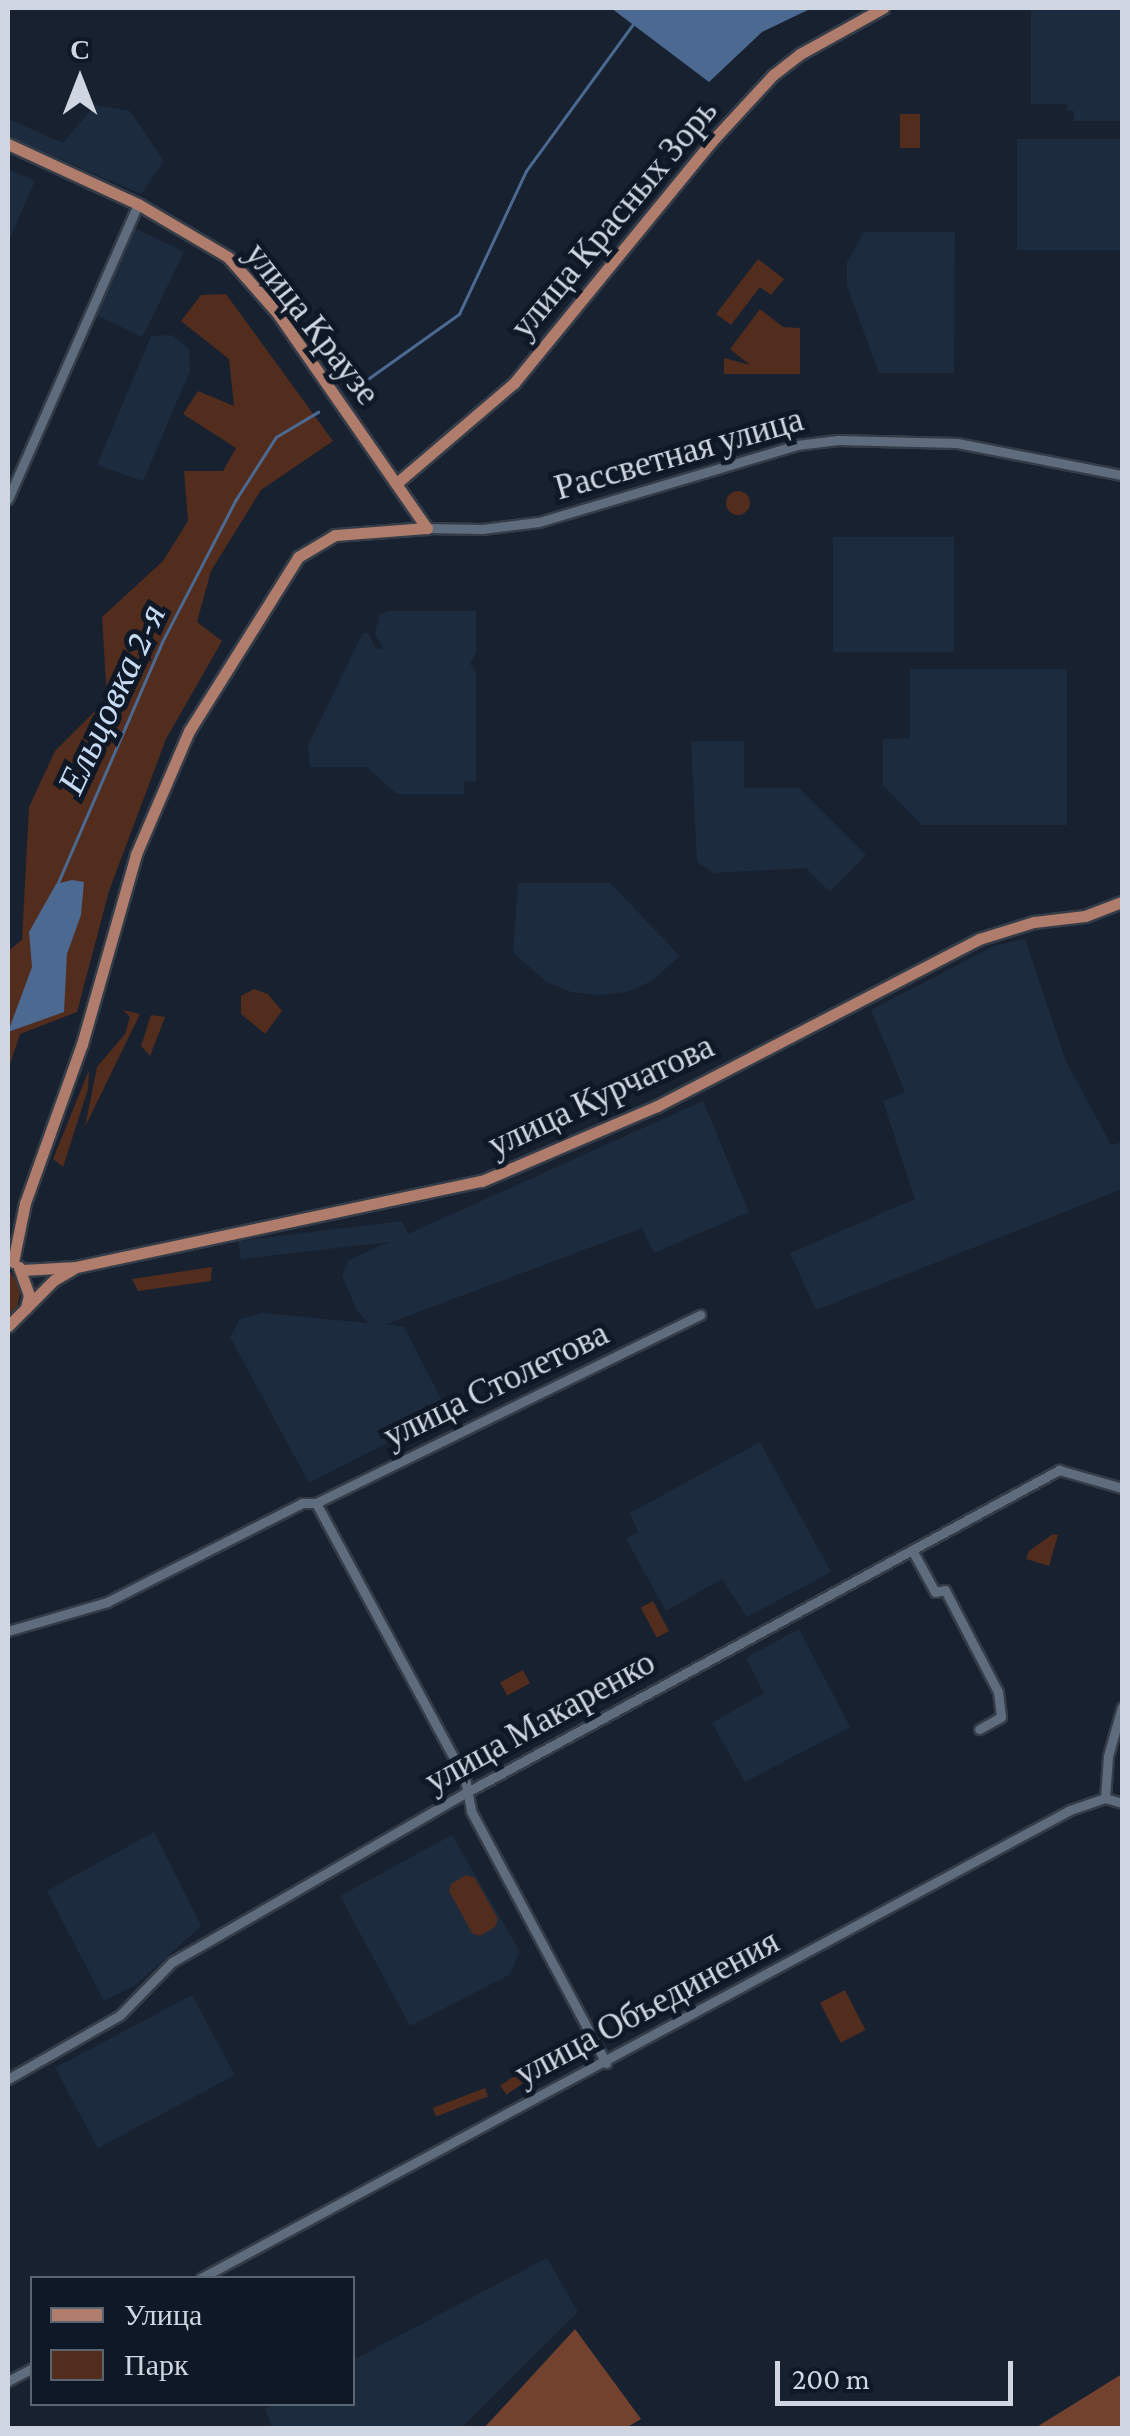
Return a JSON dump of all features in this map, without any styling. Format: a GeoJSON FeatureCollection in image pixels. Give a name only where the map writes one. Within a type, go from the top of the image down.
{"type":"FeatureCollection","features":[{"type":"Feature","properties":{"kind":"main road","name":"улица Красных Зорь"},"geometry":{"type":"LineString","coordinates":[[398,482],[514,383],[712,142],[773,75],[800,54],[883,8]]}},
{"type":"Feature","properties":{"kind":"main road","name":"улица Краузе"},"geometry":{"type":"LineString","coordinates":[[8,144],[138,204],[228,257],[278,314],[428,528]]}},
{"type":"Feature","properties":{"kind":"main road"},"geometry":{"type":"LineString","coordinates":[[26,1308],[28,1283],[14,1264],[25,1203],[82,1044],[136,854],[188,730],[282,577],[314,544],[362,530],[428,528]]}},
{"type":"Feature","properties":{"kind":"main road","name":"улица Курчатова"},"geometry":{"type":"LineString","coordinates":[[14,1264],[76,1267],[442,1192],[500,1174],[657,1106],[979,938],[1034,922],[1084,916],[1122,902]]}},
{"type":"Feature","properties":{"kind":"main road"},"geometry":{"type":"LineString","coordinates":[[8,1227],[25,1203]]}},
{"type":"Feature","properties":{"kind":"main road"},"geometry":{"type":"LineString","coordinates":[[8,1327],[54,1280],[76,1267]]}},
{"type":"Feature","properties":{"kind":"street"},"geometry":{"type":"LineString","coordinates":[[8,499],[138,204]]}},
{"type":"Feature","properties":{"kind":"street","name":"Рассветная улица"},"geometry":{"type":"LineString","coordinates":[[428,528],[482,530],[540,522],[797,446],[838,440],[957,444],[1122,474]]}},
{"type":"Feature","properties":{"kind":"street","name":"улица Столетова"},"geometry":{"type":"LineString","coordinates":[[8,1631],[107,1602],[302,1503],[316,1504],[700,1316]]}},
{"type":"Feature","properties":{"kind":"street","name":"улица Макаренко"},"geometry":{"type":"LineString","coordinates":[[8,2079],[120,2016],[172,1962],[469,1791],[1059,1470],[1122,1488]]}},
{"type":"Feature","properties":{"kind":"street"},"geometry":{"type":"LineString","coordinates":[[316,1504],[469,1791],[471,1811],[606,2063]]}},
{"type":"Feature","properties":{"kind":"street"},"geometry":{"type":"LineString","coordinates":[[912,1550],[935,1592],[944,1590],[998,1692],[1002,1716],[980,1728]]}},
{"type":"Feature","properties":{"kind":"street"},"geometry":{"type":"LineString","coordinates":[[1122,1707],[1108,1756],[1105,1798],[1122,1803]]}},
{"type":"Feature","properties":{"kind":"street","name":"улица Объединения"},"geometry":{"type":"LineString","coordinates":[[205,2276],[1070,1810],[1105,1798]]}},
{"type":"Feature","properties":{"kind":"street"},"geometry":{"type":"LineString","coordinates":[[8,2381],[30,2369]]}},
{"type":"Feature","properties":{"kind":"shaded area"},"geometry":{"type":"Polygon","coordinates":[[[1031,8],[1122,8],[1122,121],[1074,121],[1074,111],[1067,110],[1067,104],[1031,104],[1031,8]]]}},
{"type":"Feature","properties":{"kind":"shaded area"},"geometry":{"type":"Polygon","coordinates":[[[95,105],[130,111],[164,161],[141,194],[8,136],[8,119],[63,143],[95,105]]]}},
{"type":"Feature","properties":{"kind":"shaded area"},"geometry":{"type":"Polygon","coordinates":[[[1017,139],[1122,139],[1122,250],[1017,250],[1017,139]]]}},
{"type":"Feature","properties":{"kind":"shaded area"},"geometry":{"type":"Polygon","coordinates":[[[8,169],[35,181],[8,243],[8,169]]]}},
{"type":"Feature","properties":{"kind":"shaded area"},"geometry":{"type":"Polygon","coordinates":[[[131,226],[184,252],[142,337],[89,311],[131,226]]]}},
{"type":"Feature","properties":{"kind":"shaded area"},"geometry":{"type":"Polygon","coordinates":[[[864,232],[955,232],[954,373],[879,373],[847,286],[847,262],[864,232]]]}},
{"type":"Feature","properties":{"kind":"shaded area"},"geometry":{"type":"Polygon","coordinates":[[[172,335],[189,349],[190,371],[143,481],[97,465],[151,336],[172,335]]]}},
{"type":"Feature","properties":{"kind":"shaded area"},"geometry":{"type":"Polygon","coordinates":[[[833,537],[954,537],[954,652],[833,652],[833,537]]]}},
{"type":"Feature","properties":{"kind":"shaded area"},"geometry":{"type":"Polygon","coordinates":[[[388,611],[476,611],[476,652],[470,664],[476,671],[476,781],[464,782],[464,794],[397,794],[367,767],[310,767],[308,745],[363,633],[368,633],[376,648],[384,649],[375,635],[379,615],[388,611]]]}},
{"type":"Feature","properties":{"kind":"shaded area"},"geometry":{"type":"Polygon","coordinates":[[[910,669],[1067,669],[1067,825],[922,825],[883,785],[883,739],[910,738],[910,669]]]}},
{"type":"Feature","properties":{"kind":"shaded area"},"geometry":{"type":"Polygon","coordinates":[[[691,741],[744,741],[744,788],[799,788],[866,855],[830,892],[806,868],[714,873],[697,862],[691,741]]]}},
{"type":"Feature","properties":{"kind":"shaded area"},"geometry":{"type":"Polygon","coordinates":[[[518,883],[610,883],[680,956],[652,981],[626,992],[571,992],[545,981],[513,952],[518,883]]]}},
{"type":"Feature","properties":{"kind":"shaded area"},"geometry":{"type":"Polygon","coordinates":[[[1025,939],[1066,1061],[1111,1145],[1122,1142],[1122,1189],[816,1310],[790,1253],[915,1199],[883,1101],[905,1092],[871,1010],[994,946],[1025,939]]]}},
{"type":"Feature","properties":{"kind":"shaded area"},"geometry":{"type":"Polygon","coordinates":[[[703,1101],[749,1212],[654,1253],[642,1228],[386,1324],[404,1327],[448,1412],[309,1483],[230,1337],[240,1319],[263,1313],[368,1323],[356,1309],[342,1275],[349,1260],[389,1242],[241,1259],[238,1241],[402,1221],[408,1234],[703,1101]]]}},
{"type":"Feature","properties":{"kind":"shaded area"},"geometry":{"type":"Polygon","coordinates":[[[760,1442],[831,1572],[747,1617],[722,1579],[666,1611],[626,1539],[638,1532],[630,1513],[760,1442]]]}},
{"type":"Feature","properties":{"kind":"shaded area"},"geometry":{"type":"Polygon","coordinates":[[[799,1629],[850,1727],[745,1782],[712,1723],[764,1693],[746,1658],[799,1629]]]}},
{"type":"Feature","properties":{"kind":"shaded area"},"geometry":{"type":"Polygon","coordinates":[[[154,1832],[201,1926],[137,1984],[104,2001],[47,1891],[154,1832]]]}},
{"type":"Feature","properties":{"kind":"shaded area"},"geometry":{"type":"Polygon","coordinates":[[[452,1835],[520,1952],[509,1975],[410,2026],[340,1896],[452,1835]]]}},
{"type":"Feature","properties":{"kind":"shaded area"},"geometry":{"type":"Polygon","coordinates":[[[192,1995],[235,2075],[98,2148],[55,2068],[192,1995]]]}},
{"type":"Feature","properties":{"kind":"shaded area"},"geometry":{"type":"Polygon","coordinates":[[[547,2258],[578,2312],[461,2428],[273,2428],[265,2409],[270,2406],[355,2406],[355,2359],[547,2258]]]}},
{"type":"Feature","properties":{"kind":"shaded area"},"geometry":{"type":"Polygon","coordinates":[[[575,2329],[641,2419],[626,2428],[484,2428],[575,2329]]]}},
{"type":"Feature","properties":{"kind":"shaded area"},"geometry":{"type":"Polygon","coordinates":[[[1122,2374],[1122,2428],[1035,2428],[1122,2374]]]}},
{"type":"Feature","properties":{"kind":"green space"},"geometry":{"type":"Polygon","coordinates":[[[900,114],[920,114],[920,148],[900,148],[900,114]]]}},
{"type":"Feature","properties":{"kind":"green space"},"geometry":{"type":"Polygon","coordinates":[[[758,259],[784,279],[771,295],[760,287],[731,325],[716,314],[758,259]]]}},
{"type":"Feature","properties":{"kind":"green space"},"geometry":{"type":"Polygon","coordinates":[[[226,294],[333,441],[261,490],[211,571],[197,622],[222,641],[166,739],[109,891],[77,1012],[20,1034],[8,1070],[8,951],[22,940],[29,807],[55,751],[107,699],[102,617],[163,561],[188,521],[184,471],[223,471],[236,448],[183,414],[198,391],[234,406],[229,359],[181,321],[201,295],[226,294]]]}},
{"type":"Feature","properties":{"kind":"green space"},"geometry":{"type":"Polygon","coordinates":[[[760,309],[783,327],[800,328],[800,374],[724,374],[724,358],[750,365],[730,349],[760,309]]]}},
{"type":"Feature","properties":{"kind":"green space"},"geometry":{"type":"Polygon","coordinates":[[[738,491],[750,503],[738,515],[726,503],[738,491]]]}},
{"type":"Feature","properties":{"kind":"green space"},"geometry":{"type":"Polygon","coordinates":[[[254,989],[268,994],[282,1011],[265,1034],[241,1014],[241,996],[254,989]]]}},
{"type":"Feature","properties":{"kind":"green space"},"geometry":{"type":"Polygon","coordinates":[[[123,1010],[140,1014],[85,1127],[97,1067],[125,1034],[130,1017],[123,1010]]]}},
{"type":"Feature","properties":{"kind":"green space"},"geometry":{"type":"Polygon","coordinates":[[[151,1015],[165,1017],[150,1056],[141,1046],[151,1015]]]}},
{"type":"Feature","properties":{"kind":"green space"},"geometry":{"type":"Polygon","coordinates":[[[89,1070],[88,1089],[63,1167],[53,1159],[89,1070]]]}},
{"type":"Feature","properties":{"kind":"green space"},"geometry":{"type":"Polygon","coordinates":[[[212,1267],[211,1281],[138,1291],[132,1279],[212,1267]]]}},
{"type":"Feature","properties":{"kind":"green space"},"geometry":{"type":"Polygon","coordinates":[[[8,1269],[21,1288],[17,1309],[8,1318],[8,1269]]]}},
{"type":"Feature","properties":{"kind":"green space"},"geometry":{"type":"Polygon","coordinates":[[[1053,1534],[1058,1535],[1049,1566],[1026,1559],[1029,1551],[1053,1534]]]}},
{"type":"Feature","properties":{"kind":"green space"},"geometry":{"type":"Polygon","coordinates":[[[653,1601],[669,1631],[657,1638],[641,1608],[653,1601]]]}},
{"type":"Feature","properties":{"kind":"green space"},"geometry":{"type":"Polygon","coordinates":[[[523,1670],[530,1683],[507,1695],[500,1682],[523,1670]]]}},
{"type":"Feature","properties":{"kind":"green space"},"geometry":{"type":"Polygon","coordinates":[[[466,1875],[475,1878],[498,1919],[495,1927],[480,1936],[472,1933],[449,1891],[451,1884],[466,1875]]]}},
{"type":"Feature","properties":{"kind":"green space"},"geometry":{"type":"Polygon","coordinates":[[[845,1990],[865,2030],[840,2043],[820,2003],[845,1990]]]}},
{"type":"Feature","properties":{"kind":"green space"},"geometry":{"type":"Polygon","coordinates":[[[550,2052],[556,2061],[506,2095],[500,2086],[550,2052]]]}},
{"type":"Feature","properties":{"kind":"green space"},"geometry":{"type":"Polygon","coordinates":[[[485,2088],[488,2096],[436,2116],[433,2108],[485,2088]]]}},
{"type":"Feature","properties":{"kind":"water"},"geometry":{"type":"Polygon","coordinates":[[[611,8],[812,8],[762,32],[709,82],[611,8]]]}},
{"type":"Feature","properties":{"kind":"water"},"geometry":{"type":"Polygon","coordinates":[[[84,882],[81,915],[67,954],[64,1012],[8,1032],[32,967],[29,932],[56,884],[84,882]]]}},
{"type":"Feature","properties":{"kind":"waterway","name":"Ельцовка 2-я"},"geometry":{"type":"LineString","coordinates":[[351,391],[459,314],[526,171],[633,24]]}},
{"type":"Feature","properties":{"kind":"waterway","name":"Ельцовка 2-я"},"geometry":{"type":"LineString","coordinates":[[57,885],[162,642],[235,501],[276,437],[318,412]]}}]}
